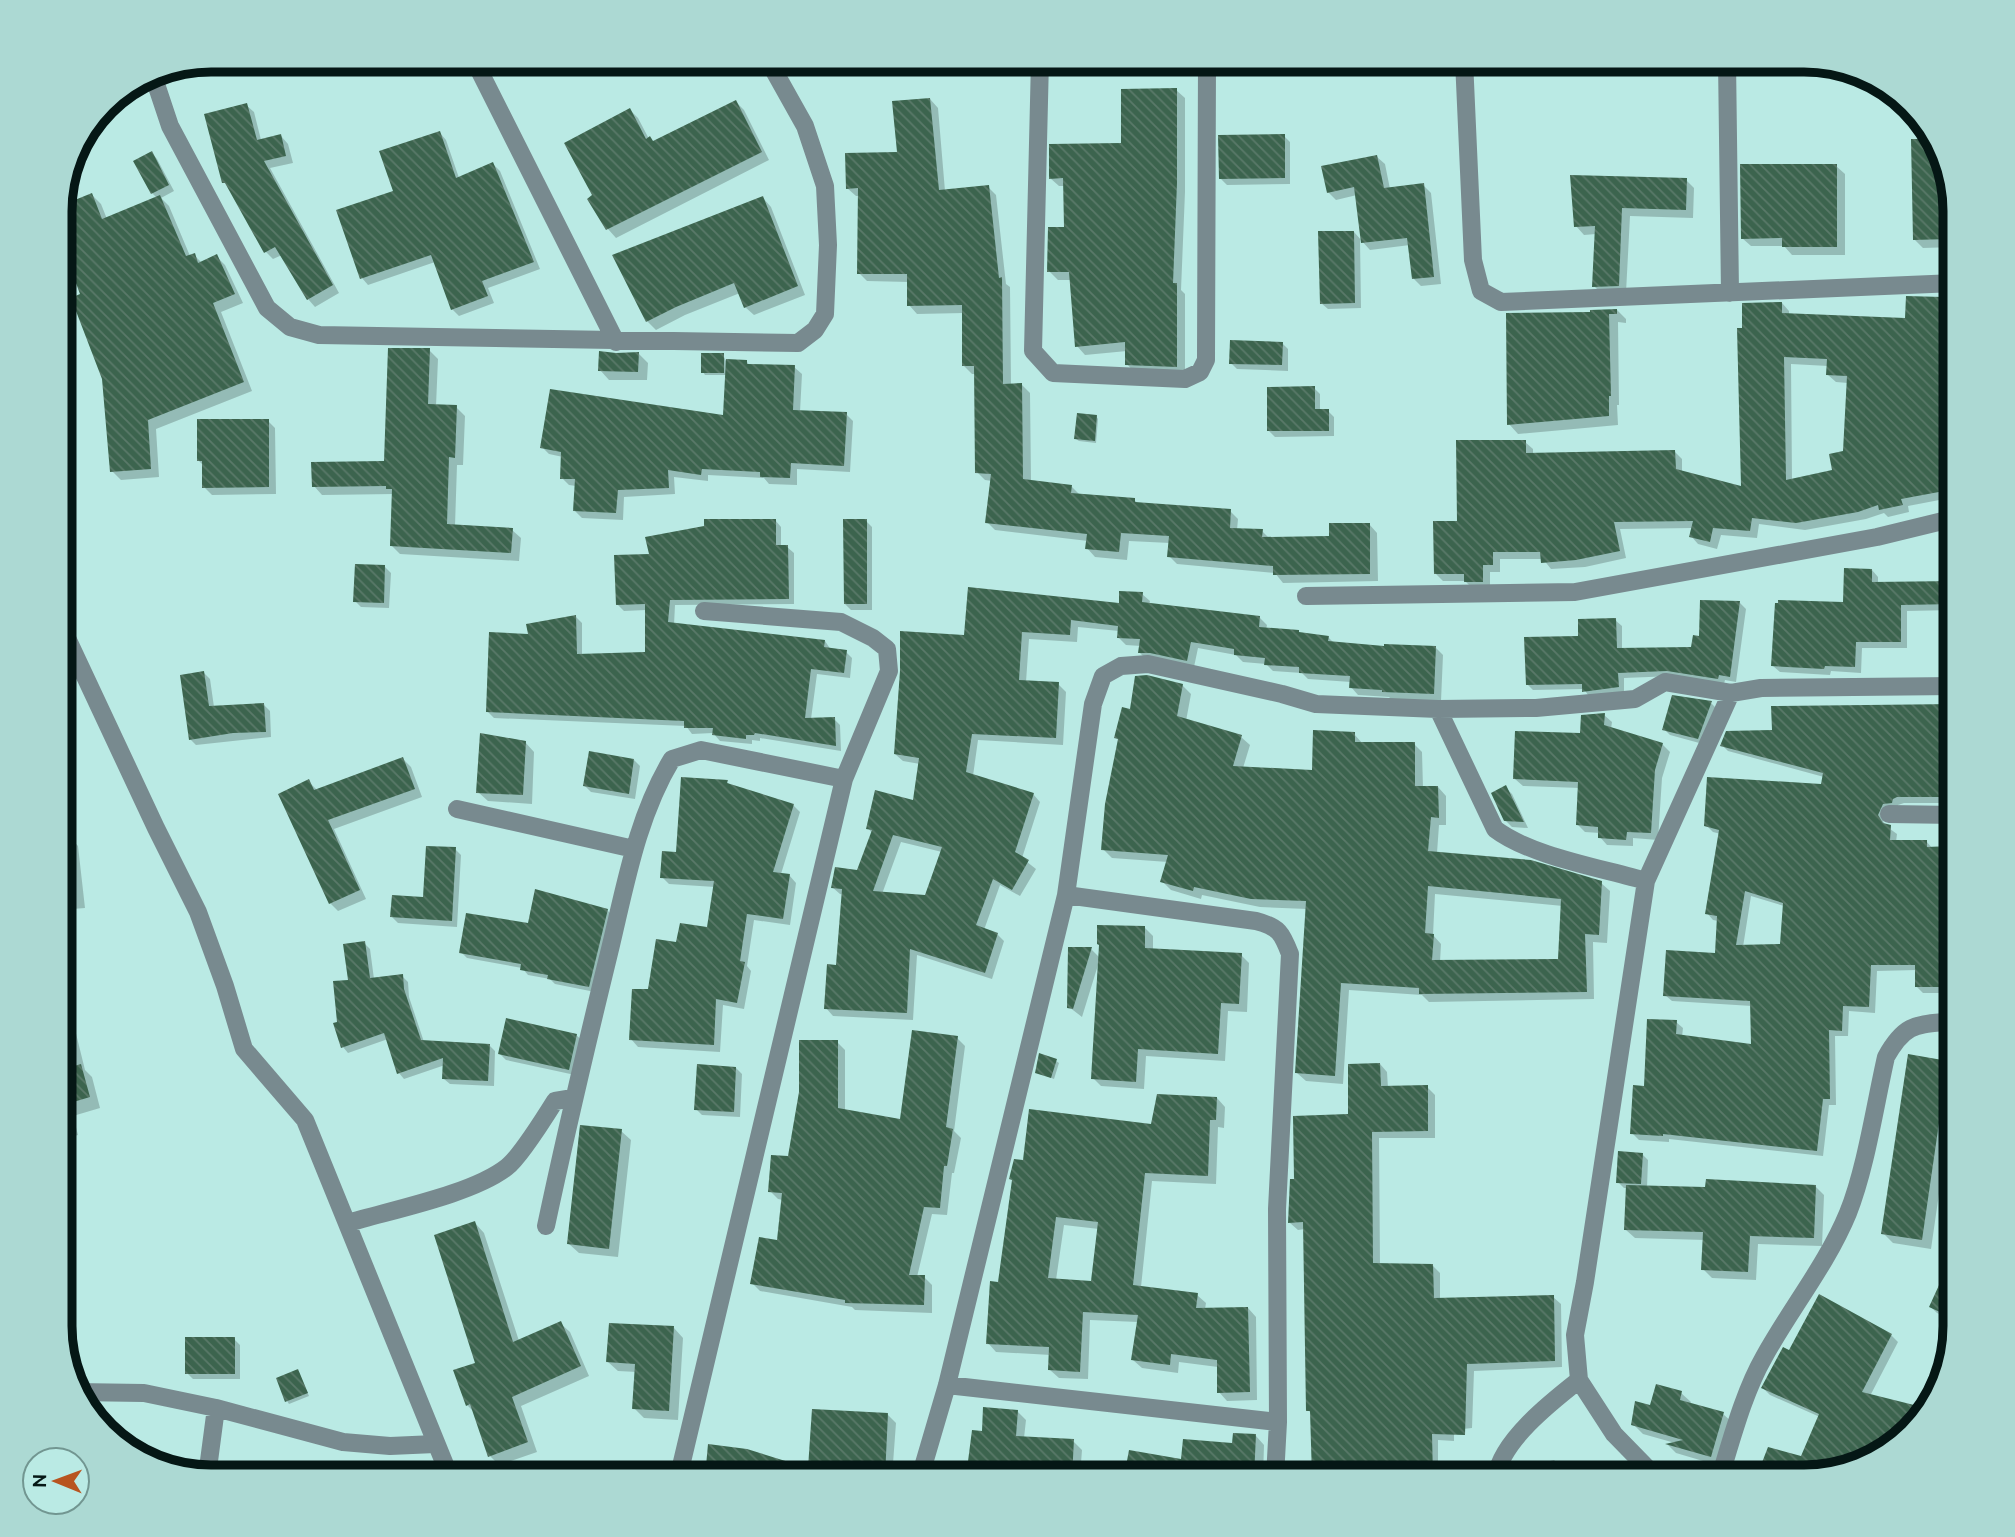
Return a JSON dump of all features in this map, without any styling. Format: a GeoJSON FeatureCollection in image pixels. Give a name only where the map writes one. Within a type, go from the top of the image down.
{"type":"FeatureCollection","features":[{"type":"Feature","properties":{"kind":"street"},"geometry":{"type":"LineString","coordinates":[[480,72],[615,342]]}},
{"type":"Feature","properties":{"kind":"street"},"geometry":{"type":"LineString","coordinates":[[156,83],[170,126],[267,308],[290,327],[319,335],[798,343],[815,330],[825,314],[828,245],[825,186],[805,126],[775,72]]}},
{"type":"Feature","properties":{"kind":"street"},"geometry":{"type":"LineString","coordinates":[[1040,72],[1033,351],[1053,373],[1185,379],[1200,372],[1206,360],[1207,72]]}},
{"type":"Feature","properties":{"kind":"street"},"geometry":{"type":"LineString","coordinates":[[1465,72],[1473,260],[1481,291],[1501,302],[1943,284]]}},
{"type":"Feature","properties":{"kind":"street"},"geometry":{"type":"LineString","coordinates":[[1727,72],[1730,293]]}},
{"type":"Feature","properties":{"kind":"street"},"geometry":{"type":"LineString","coordinates":[[1307,596],[1575,592],[1877,537],[1943,521]]}},
{"type":"Feature","properties":{"kind":"street"},"geometry":{"type":"LineString","coordinates":[[681,1465],[844,779],[889,671],[887,649],[873,638],[841,622],[705,611]]}},
{"type":"Feature","properties":{"kind":"street"},"geometry":{"type":"LineString","coordinates":[[72,650],[198,912],[244,1049],[305,1120],[444,1465]]}},
{"type":"Feature","properties":{"kind":"street"},"geometry":{"type":"LineString","coordinates":[[924,1465],[947,1385],[1066,895],[1093,704],[1103,676],[1121,666],[1148,664],[1316,704],[1438,709],[1536,708],[1635,699],[1665,682],[1731,693],[1761,688],[1943,686]]}},
{"type":"Feature","properties":{"kind":"street"},"geometry":{"type":"LineString","coordinates":[[1644,1465],[1614,1434],[1578,1380],[1575,1335],[1646,881],[1731,693]]}},
{"type":"Feature","properties":{"kind":"street"},"geometry":{"type":"LineString","coordinates":[[1438,709],[1495,829],[1508,839],[1528,848],[1646,881]]}},
{"type":"Feature","properties":{"kind":"street"},"geometry":{"type":"LineString","coordinates":[[546,1226],[573,1098],[635,849],[657,783],[672,759],[701,750],[844,779]]}},
{"type":"Feature","properties":{"kind":"street"},"geometry":{"type":"LineString","coordinates":[[457,809],[635,849]]}},
{"type":"Feature","properties":{"kind":"street"},"geometry":{"type":"LineString","coordinates":[[1889,814],[1943,815]]}},
{"type":"Feature","properties":{"kind":"street"},"geometry":{"type":"LineString","coordinates":[[1066,895],[1272,925],[1283,936],[1290,954],[1277,1209],[1276,1465]]}},
{"type":"Feature","properties":{"kind":"street"},"geometry":{"type":"LineString","coordinates":[[1724,1465],[1763,1359],[1835,1241],[1848,1212],[1857,1186],[1886,1057],[1896,1040],[1912,1026],[1943,1022]]}},
{"type":"Feature","properties":{"kind":"street"},"geometry":{"type":"LineString","coordinates":[[348,1223],[453,1192],[508,1167],[555,1101],[573,1098]]}},
{"type":"Feature","properties":{"kind":"street"},"geometry":{"type":"LineString","coordinates":[[1499,1465],[1533,1417],[1578,1380]]}},
{"type":"Feature","properties":{"kind":"street"},"geometry":{"type":"LineString","coordinates":[[947,1385],[1278,1422]]}},
{"type":"Feature","properties":{"kind":"street"},"geometry":{"type":"LineString","coordinates":[[89,1392],[144,1393],[216,1408],[343,1442],[390,1446],[435,1444]]}},
{"type":"Feature","properties":{"kind":"street"},"geometry":{"type":"LineString","coordinates":[[208,1465],[216,1408]]}},
{"type":"Feature","properties":{"kind":"building"},"geometry":{"type":"Polygon","coordinates":[[[1177,88],[1173,283],[1177,283],[1177,367],[1125,365],[1125,342],[1075,347],[1069,272],[1047,272],[1048,227],[1064,227],[1063,178],[1049,179],[1049,144],[1121,143],[1121,89],[1177,88]]]}},
{"type":"Feature","properties":{"kind":"building"},"geometry":{"type":"Polygon","coordinates":[[[930,98],[939,190],[989,185],[999,278],[1002,277],[1003,384],[1022,383],[1023,479],[1072,485],[1071,493],[1135,498],[1135,502],[1231,509],[1230,528],[1263,529],[1262,537],[1329,536],[1329,523],[1370,523],[1370,574],[1273,575],[1273,566],[1167,557],[1169,536],[1121,533],[1119,552],[1085,549],[1087,534],[985,523],[991,474],[975,473],[974,366],[962,366],[962,305],[907,306],[907,274],[857,274],[858,188],[846,189],[845,153],[897,152],[892,101],[930,98]]]}},
{"type":"Feature","properties":{"kind":"building"},"geometry":{"type":"Polygon","coordinates":[[[736,100],[762,152],[606,230],[587,199],[592,195],[564,143],[630,108],[646,139],[650,136],[653,141],[736,100]]]}},
{"type":"Feature","properties":{"kind":"building"},"geometry":{"type":"Polygon","coordinates":[[[247,103],[257,140],[281,134],[286,156],[264,161],[333,285],[307,300],[275,247],[264,253],[225,183],[222,183],[204,114],[247,103]]]}},
{"type":"Feature","properties":{"kind":"building"},"geometry":{"type":"Polygon","coordinates":[[[440,131],[456,178],[493,162],[534,262],[482,281],[488,296],[451,310],[431,255],[360,279],[336,210],[393,191],[379,151],[440,131]]]}},
{"type":"Feature","properties":{"kind":"building"},"geometry":{"type":"Polygon","coordinates":[[[1285,134],[1285,178],[1219,179],[1218,135],[1285,134]]]}},
{"type":"Feature","properties":{"kind":"building"},"geometry":{"type":"Polygon","coordinates":[[[1911,139],[1924,139],[1939,175],[1943,239],[1913,240],[1911,139]]]}},
{"type":"Feature","properties":{"kind":"building"},"geometry":{"type":"Polygon","coordinates":[[[152,151],[169,185],[151,194],[133,161],[152,151]]]}},
{"type":"Feature","properties":{"kind":"building"},"geometry":{"type":"Polygon","coordinates":[[[1377,155],[1384,188],[1424,183],[1434,277],[1412,279],[1407,238],[1361,243],[1354,187],[1327,193],[1321,166],[1377,155]]]}},
{"type":"Feature","properties":{"kind":"building"},"geometry":{"type":"Polygon","coordinates":[[[1740,164],[1837,164],[1837,247],[1782,247],[1782,238],[1741,239],[1740,164]]]}},
{"type":"Feature","properties":{"kind":"building"},"geometry":{"type":"Polygon","coordinates":[[[1570,175],[1687,178],[1686,210],[1622,208],[1619,286],[1592,287],[1595,226],[1574,227],[1570,175]]]}},
{"type":"Feature","properties":{"kind":"building"},"geometry":{"type":"Polygon","coordinates":[[[92,193],[102,219],[160,195],[186,256],[195,253],[198,263],[217,254],[235,294],[213,303],[244,382],[148,420],[151,469],[110,472],[102,379],[72,301],[72,298],[80,294],[72,272],[72,201],[92,193]]]}},
{"type":"Feature","properties":{"kind":"building"},"geometry":{"type":"Polygon","coordinates":[[[763,196],[798,286],[744,308],[734,283],[646,322],[612,255],[763,196]]]}},
{"type":"Feature","properties":{"kind":"building"},"geometry":{"type":"Polygon","coordinates":[[[1318,231],[1354,231],[1355,303],[1320,304],[1318,231]]]}},
{"type":"Feature","properties":{"kind":"building"},"geometry":{"type":"Polygon","coordinates":[[[1906,296],[1943,297],[1940,399],[1943,399],[1943,491],[1901,499],[1903,505],[1879,510],[1878,505],[1858,512],[1796,523],[1752,518],[1750,531],[1713,528],[1710,542],[1689,537],[1693,521],[1614,522],[1620,551],[1576,560],[1541,563],[1540,552],[1493,552],[1493,565],[1483,565],[1483,582],[1464,582],[1464,574],[1434,574],[1433,521],[1457,521],[1456,440],[1526,440],[1526,453],[1675,450],[1676,469],[1741,486],[1737,328],[1742,328],[1742,303],[1782,302],[1782,313],[1905,318],[1906,296]],[[1784,357],[1786,480],[1832,470],[1829,454],[1843,451],[1847,376],[1826,375],[1827,359],[1784,357]]]}},
{"type":"Feature","properties":{"kind":"building"},"geometry":{"type":"Polygon","coordinates":[[[1617,309],[1617,314],[1609,314],[1609,416],[1507,425],[1506,313],[1617,309]]]}},
{"type":"Feature","properties":{"kind":"building"},"geometry":{"type":"Polygon","coordinates":[[[1230,340],[1283,342],[1282,365],[1229,364],[1230,340]]]}},
{"type":"Feature","properties":{"kind":"building"},"geometry":{"type":"Polygon","coordinates":[[[388,348],[430,348],[428,404],[457,405],[455,458],[449,457],[447,524],[513,528],[511,553],[390,546],[392,489],[386,489],[386,486],[312,487],[311,462],[384,461],[388,348]]]}},
{"type":"Feature","properties":{"kind":"building"},"geometry":{"type":"Polygon","coordinates":[[[599,351],[639,352],[638,372],[598,371],[599,351]]]}},
{"type":"Feature","properties":{"kind":"building"},"geometry":{"type":"Polygon","coordinates":[[[701,353],[724,353],[724,373],[701,373],[701,353]]]}},
{"type":"Feature","properties":{"kind":"building"},"geometry":{"type":"Polygon","coordinates":[[[726,359],[747,360],[747,364],[795,365],[793,410],[847,412],[844,466],[791,463],[790,478],[760,477],[760,472],[702,469],[701,475],[668,470],[669,488],[618,490],[616,513],[573,511],[575,479],[560,479],[561,452],[540,448],[550,389],[723,415],[726,359]]]}},
{"type":"Feature","properties":{"kind":"building"},"geometry":{"type":"Polygon","coordinates":[[[1315,386],[1315,409],[1329,409],[1329,431],[1267,431],[1267,387],[1315,386]]]}},
{"type":"Feature","properties":{"kind":"building"},"geometry":{"type":"Polygon","coordinates":[[[1077,413],[1097,415],[1095,441],[1074,439],[1077,413]]]}},
{"type":"Feature","properties":{"kind":"building"},"geometry":{"type":"Polygon","coordinates":[[[197,419],[269,419],[269,487],[202,488],[202,461],[197,461],[197,419]]]}},
{"type":"Feature","properties":{"kind":"building"},"geometry":{"type":"Polygon","coordinates":[[[704,519],[776,519],[776,545],[788,545],[789,599],[670,600],[668,622],[825,640],[824,647],[847,650],[844,673],[811,669],[805,718],[835,717],[836,746],[755,733],[746,735],[746,739],[712,735],[713,728],[684,728],[684,721],[486,712],[489,632],[528,634],[526,624],[576,615],[577,654],[645,652],[645,604],[616,605],[614,555],[649,554],[645,537],[704,526],[704,519]]]}},
{"type":"Feature","properties":{"kind":"building"},"geometry":{"type":"Polygon","coordinates":[[[843,519],[867,519],[867,604],[844,604],[843,519]]]}},
{"type":"Feature","properties":{"kind":"building"},"geometry":{"type":"Polygon","coordinates":[[[355,564],[385,565],[384,603],[353,602],[355,564]]]}},
{"type":"Feature","properties":{"kind":"building"},"geometry":{"type":"Polygon","coordinates":[[[1844,568],[1872,569],[1872,582],[1943,581],[1943,604],[1901,605],[1901,642],[1856,642],[1855,667],[1825,666],[1824,669],[1771,666],[1775,603],[1778,603],[1778,600],[1843,602],[1844,568]]]}},
{"type":"Feature","properties":{"kind":"building"},"geometry":{"type":"Polygon","coordinates":[[[968,587],[1119,603],[1119,591],[1143,592],[1142,602],[1260,616],[1259,627],[1299,630],[1329,636],[1328,641],[1384,646],[1436,646],[1434,694],[1349,688],[1350,676],[1299,673],[1299,667],[1264,665],[1265,658],[1234,655],[1234,649],[1191,642],[1187,661],[1138,653],[1140,639],[1117,638],[1118,626],[1071,620],[1070,635],[1022,632],[1019,680],[1059,682],[1056,738],[972,734],[966,772],[1034,793],[1015,852],[1029,860],[1012,890],[993,879],[976,925],[998,933],[985,973],[910,949],[907,1013],[824,1009],[827,964],[836,965],[842,889],[831,888],[835,867],[857,870],[872,830],[866,829],[875,790],[913,800],[919,758],[894,754],[900,631],[964,635],[968,587]],[[893,835],[873,891],[925,895],[942,847],[893,835]]]}},
{"type":"Feature","properties":{"kind":"building"},"geometry":{"type":"Polygon","coordinates":[[[1700,600],[1740,601],[1730,677],[1719,675],[1718,679],[1667,671],[1618,673],[1619,687],[1582,692],[1582,684],[1526,685],[1524,637],[1578,636],[1578,619],[1616,618],[1617,648],[1691,647],[1693,635],[1699,636],[1700,600]]]}},
{"type":"Feature","properties":{"kind":"building"},"geometry":{"type":"Polygon","coordinates":[[[204,671],[209,706],[264,703],[266,732],[233,733],[189,740],[180,675],[204,671]]]}},
{"type":"Feature","properties":{"kind":"building"},"geometry":{"type":"Polygon","coordinates":[[[1147,675],[1183,684],[1177,716],[1242,735],[1233,766],[1312,770],[1313,730],[1355,732],[1355,742],[1415,742],[1415,786],[1438,786],[1439,818],[1431,817],[1428,851],[1531,860],[1602,881],[1599,935],[1585,934],[1587,992],[1419,994],[1419,988],[1341,983],[1335,1076],[1295,1073],[1306,901],[1251,899],[1194,887],[1193,891],[1160,882],[1168,855],[1101,850],[1105,804],[1118,739],[1114,738],[1122,707],[1130,709],[1135,676],[1147,675]],[[1428,886],[1425,933],[1434,934],[1432,960],[1558,959],[1561,899],[1428,886]]]}},
{"type":"Feature","properties":{"kind":"building"},"geometry":{"type":"Polygon","coordinates":[[[1672,695],[1712,701],[1698,739],[1662,730],[1672,695]]]}},
{"type":"Feature","properties":{"kind":"building"},"geometry":{"type":"Polygon","coordinates":[[[1943,704],[1943,797],[1897,797],[1892,803],[1883,804],[1878,815],[1883,823],[1891,825],[1890,840],[1927,840],[1927,847],[1943,846],[1943,987],[1915,987],[1915,965],[1871,965],[1869,1007],[1843,1006],[1842,1031],[1829,1030],[1830,1099],[1823,1099],[1817,1151],[1663,1134],[1630,1134],[1633,1085],[1644,1086],[1647,1019],[1677,1020],[1676,1034],[1751,1044],[1750,1001],[1663,996],[1666,950],[1715,953],[1717,916],[1705,914],[1719,830],[1704,826],[1707,777],[1821,784],[1823,773],[1720,746],[1726,731],[1772,730],[1771,706],[1943,704]],[[1745,891],[1736,945],[1780,944],[1783,903],[1745,891]]]}},
{"type":"Feature","properties":{"kind":"building"},"geometry":{"type":"Polygon","coordinates":[[[1605,713],[1604,725],[1663,743],[1655,770],[1651,833],[1627,832],[1626,840],[1598,838],[1598,827],[1576,825],[1578,782],[1513,779],[1515,731],[1580,733],[1581,715],[1605,713]]]}},
{"type":"Feature","properties":{"kind":"building"},"geometry":{"type":"Polygon","coordinates":[[[480,733],[526,741],[523,795],[476,793],[480,733]]]}},
{"type":"Feature","properties":{"kind":"building"},"geometry":{"type":"Polygon","coordinates":[[[589,751],[634,759],[629,794],[583,786],[589,751]]]}},
{"type":"Feature","properties":{"kind":"building"},"geometry":{"type":"Polygon","coordinates":[[[403,757],[415,789],[328,820],[360,890],[329,904],[278,794],[309,779],[314,790],[403,757]]]}},
{"type":"Feature","properties":{"kind":"building"},"geometry":{"type":"Polygon","coordinates":[[[681,777],[728,780],[727,783],[794,804],[773,872],[790,874],[783,919],[747,914],[740,961],[745,962],[737,1003],[716,999],[714,1045],[629,1040],[632,989],[648,989],[656,939],[676,942],[680,923],[707,927],[714,881],[660,878],[662,851],[676,852],[681,777]]]}},
{"type":"Feature","properties":{"kind":"building"},"geometry":{"type":"Polygon","coordinates":[[[1506,785],[1524,822],[1504,821],[1491,793],[1506,785]]]}},
{"type":"Feature","properties":{"kind":"building"},"geometry":{"type":"Polygon","coordinates":[[[426,846],[456,847],[452,921],[390,917],[392,895],[423,897],[426,846]]]}},
{"type":"Feature","properties":{"kind":"building"},"geometry":{"type":"Polygon","coordinates":[[[535,889],[608,909],[589,987],[547,979],[548,975],[520,970],[521,964],[459,953],[466,913],[528,923],[535,889]]]}},
{"type":"Feature","properties":{"kind":"building"},"geometry":{"type":"Polygon","coordinates":[[[1097,925],[1145,926],[1145,948],[1242,953],[1239,1004],[1221,1003],[1218,1054],[1138,1049],[1136,1082],[1091,1079],[1099,945],[1097,925]]]}},
{"type":"Feature","properties":{"kind":"building"},"geometry":{"type":"Polygon","coordinates":[[[365,941],[370,978],[403,974],[404,989],[421,1040],[490,1044],[488,1081],[442,1079],[443,1058],[397,1074],[384,1033],[341,1048],[333,1023],[337,1022],[333,981],[348,980],[343,944],[365,941]]]}},
{"type":"Feature","properties":{"kind":"building"},"geometry":{"type":"Polygon","coordinates":[[[1068,947],[1092,947],[1073,1009],[1067,1008],[1068,947]]]}},
{"type":"Feature","properties":{"kind":"building"},"geometry":{"type":"Polygon","coordinates":[[[506,1018],[577,1034],[569,1070],[498,1054],[506,1018]]]}},
{"type":"Feature","properties":{"kind":"building"},"geometry":{"type":"Polygon","coordinates":[[[912,1030],[958,1036],[946,1127],[953,1129],[947,1166],[944,1166],[940,1208],[924,1207],[909,1275],[925,1275],[924,1305],[845,1303],[845,1300],[750,1284],[759,1237],[777,1240],[782,1193],[768,1192],[771,1155],[788,1156],[799,1092],[799,1040],[838,1040],[838,1108],[900,1119],[912,1030]]]}},
{"type":"Feature","properties":{"kind":"building"},"geometry":{"type":"Polygon","coordinates":[[[1039,1053],[1057,1059],[1051,1078],[1035,1073],[1039,1053]]]}},
{"type":"Feature","properties":{"kind":"building"},"geometry":{"type":"Polygon","coordinates":[[[1908,1054],[1943,1060],[1943,1095],[1922,1240],[1881,1234],[1908,1054]]]}},
{"type":"Feature","properties":{"kind":"building"},"geometry":{"type":"Polygon","coordinates":[[[1380,1063],[1381,1086],[1428,1085],[1428,1131],[1372,1132],[1373,1263],[1433,1264],[1434,1298],[1554,1295],[1555,1361],[1467,1364],[1465,1435],[1432,1434],[1433,1465],[1312,1465],[1310,1411],[1306,1411],[1303,1222],[1288,1223],[1290,1179],[1294,1179],[1293,1116],[1348,1114],[1348,1064],[1380,1063]]]}},
{"type":"Feature","properties":{"kind":"building"},"geometry":{"type":"Polygon","coordinates":[[[81,1064],[90,1097],[72,1102],[72,1067],[81,1064]]]}},
{"type":"Feature","properties":{"kind":"building"},"geometry":{"type":"Polygon","coordinates":[[[697,1064],[736,1067],[734,1112],[694,1110],[697,1064]]]}},
{"type":"Feature","properties":{"kind":"building"},"geometry":{"type":"Polygon","coordinates":[[[1157,1094],[1217,1097],[1216,1120],[1210,1120],[1208,1176],[1145,1173],[1133,1285],[1198,1293],[1196,1308],[1248,1307],[1250,1392],[1217,1393],[1217,1360],[1171,1354],[1170,1365],[1131,1360],[1138,1315],[1083,1312],[1080,1372],[1048,1370],[1049,1347],[986,1344],[990,1281],[998,1282],[1012,1180],[1009,1179],[1014,1159],[1023,1160],[1029,1109],[1151,1124],[1157,1094]],[[1056,1217],[1048,1278],[1091,1281],[1098,1222],[1056,1217]]]}},
{"type":"Feature","properties":{"kind":"building"},"geometry":{"type":"Polygon","coordinates":[[[580,1125],[622,1129],[609,1249],[567,1244],[580,1125]]]}},
{"type":"Feature","properties":{"kind":"building"},"geometry":{"type":"Polygon","coordinates":[[[1618,1151],[1643,1153],[1641,1184],[1616,1183],[1618,1151]]]}},
{"type":"Feature","properties":{"kind":"building"},"geometry":{"type":"Polygon","coordinates":[[[1706,1179],[1816,1185],[1814,1238],[1750,1236],[1748,1272],[1701,1270],[1703,1232],[1624,1230],[1626,1185],[1705,1187],[1706,1179]]]}},
{"type":"Feature","properties":{"kind":"building"},"geometry":{"type":"Polygon","coordinates":[[[475,1221],[513,1342],[561,1321],[581,1366],[512,1397],[528,1442],[488,1457],[470,1404],[466,1406],[453,1370],[475,1363],[434,1235],[475,1221]]]}},
{"type":"Feature","properties":{"kind":"building"},"geometry":{"type":"Polygon","coordinates":[[[1943,1276],[1943,1313],[1929,1307],[1943,1276]]]}},
{"type":"Feature","properties":{"kind":"building"},"geometry":{"type":"Polygon","coordinates":[[[1819,1294],[1892,1334],[1862,1392],[1914,1405],[1912,1413],[1881,1442],[1849,1458],[1822,1464],[1761,1465],[1768,1447],[1801,1456],[1819,1414],[1761,1388],[1783,1347],[1789,1350],[1819,1294]]]}},
{"type":"Feature","properties":{"kind":"building"},"geometry":{"type":"Polygon","coordinates":[[[609,1323],[674,1326],[669,1411],[632,1409],[635,1364],[606,1362],[609,1323]]]}},
{"type":"Feature","properties":{"kind":"building"},"geometry":{"type":"Polygon","coordinates":[[[185,1337],[235,1337],[235,1374],[185,1374],[185,1337]]]}},
{"type":"Feature","properties":{"kind":"building"},"geometry":{"type":"Polygon","coordinates":[[[298,1369],[308,1393],[285,1402],[276,1378],[298,1369]]]}},
{"type":"Feature","properties":{"kind":"building"},"geometry":{"type":"Polygon","coordinates":[[[1656,1384],[1682,1391],[1680,1400],[1724,1412],[1711,1457],[1665,1444],[1683,1440],[1631,1425],[1635,1401],[1650,1405],[1656,1384]]]}},
{"type":"Feature","properties":{"kind":"building"},"geometry":{"type":"Polygon","coordinates":[[[983,1407],[1018,1410],[1016,1436],[1074,1439],[1073,1465],[968,1465],[972,1430],[982,1431],[983,1407]]]}},
{"type":"Feature","properties":{"kind":"building"},"geometry":{"type":"Polygon","coordinates":[[[812,1409],[888,1413],[886,1465],[808,1465],[812,1409]]]}},
{"type":"Feature","properties":{"kind":"building"},"geometry":{"type":"Polygon","coordinates":[[[1233,1433],[1256,1434],[1255,1465],[1126,1465],[1129,1450],[1181,1459],[1183,1439],[1232,1443],[1233,1433]]]}},
{"type":"Feature","properties":{"kind":"building"},"geometry":{"type":"Polygon","coordinates":[[[708,1444],[747,1449],[798,1465],[706,1465],[708,1444]]]}}]}
